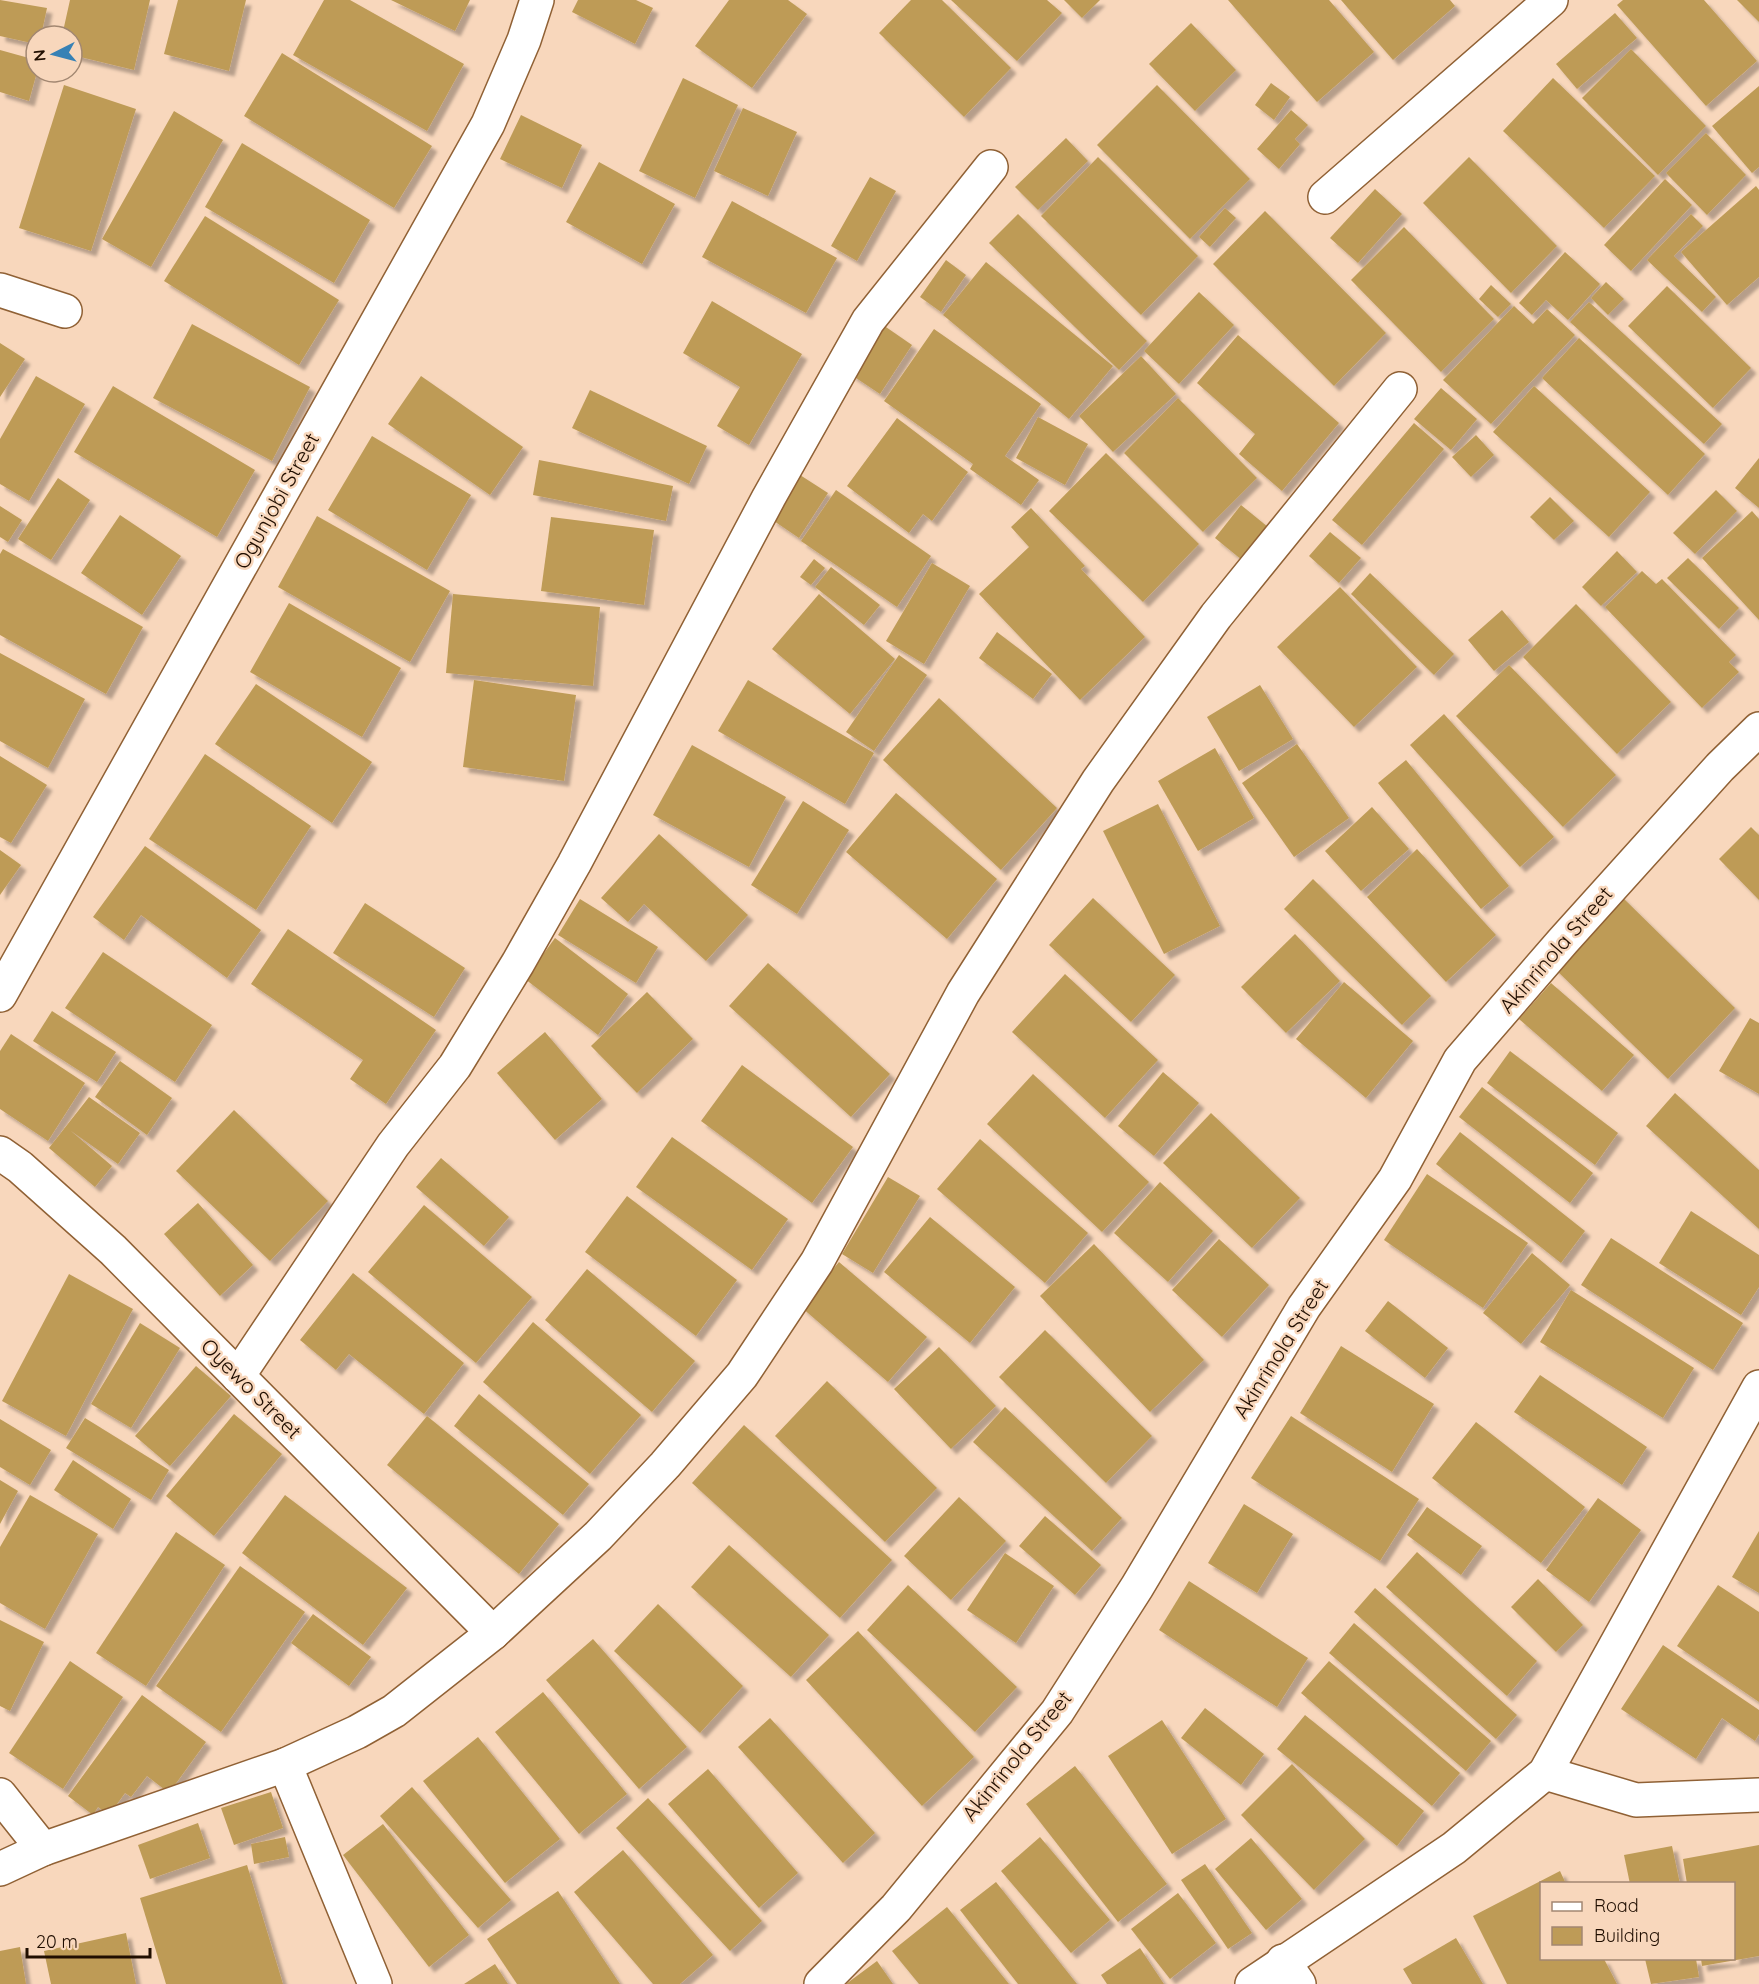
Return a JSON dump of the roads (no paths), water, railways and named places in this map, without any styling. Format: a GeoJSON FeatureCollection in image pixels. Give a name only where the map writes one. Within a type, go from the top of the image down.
{"type":"FeatureCollection","features":[{"type":"Feature","properties":{"kind":"street","name":"Ogunjobi Street"},"geometry":{"type":"LineString","coordinates":[[0,995],[488,124],[524,40],[537,0]]}},
{"type":"Feature","properties":{"kind":"street"},"geometry":{"type":"LineString","coordinates":[[1325,196],[1551,0]]}},
{"type":"Feature","properties":{"kind":"street"},"geometry":{"type":"LineString","coordinates":[[238,1376],[393,1145],[455,1066],[518,963],[574,864],[769,497],[868,321],[991,167]]}},
{"type":"Feature","properties":{"kind":"street"},"geometry":{"type":"LineString","coordinates":[[0,290],[65,310]]}},
{"type":"Feature","properties":{"kind":"street"},"geometry":{"type":"LineString","coordinates":[[0,1869],[43,1849],[285,1765],[357,1732],[394,1711],[494,1633],[598,1536],[665,1465],[742,1376],[817,1262],[963,993],[1098,781],[1216,616],[1400,389]]}},
{"type":"Feature","properties":{"kind":"street","name":"Akinrinola Street"},"geometry":{"type":"LineString","coordinates":[[821,1984],[896,1908],[1057,1712],[1137,1587],[1304,1308],[1395,1179],[1460,1060],[1579,923],[1720,767],[1759,729]]}},
{"type":"Feature","properties":{"kind":"street","name":"Oyewo Street"},"geometry":{"type":"LineString","coordinates":[[0,1153],[20,1167],[113,1250],[494,1633]]}},
{"type":"Feature","properties":{"kind":"street"},"geometry":{"type":"LineString","coordinates":[[1252,1984],[1291,1972],[1454,1848],[1545,1773],[1759,1387]]}},
{"type":"Feature","properties":{"kind":"street"},"geometry":{"type":"LineString","coordinates":[[285,1765],[375,1984]]}},
{"type":"Feature","properties":{"kind":"street"},"geometry":{"type":"LineString","coordinates":[[1545,1773],[1636,1800],[1759,1795]]}},
{"type":"Feature","properties":{"kind":"street"},"geometry":{"type":"LineString","coordinates":[[0,1795],[43,1849]]}}]}
